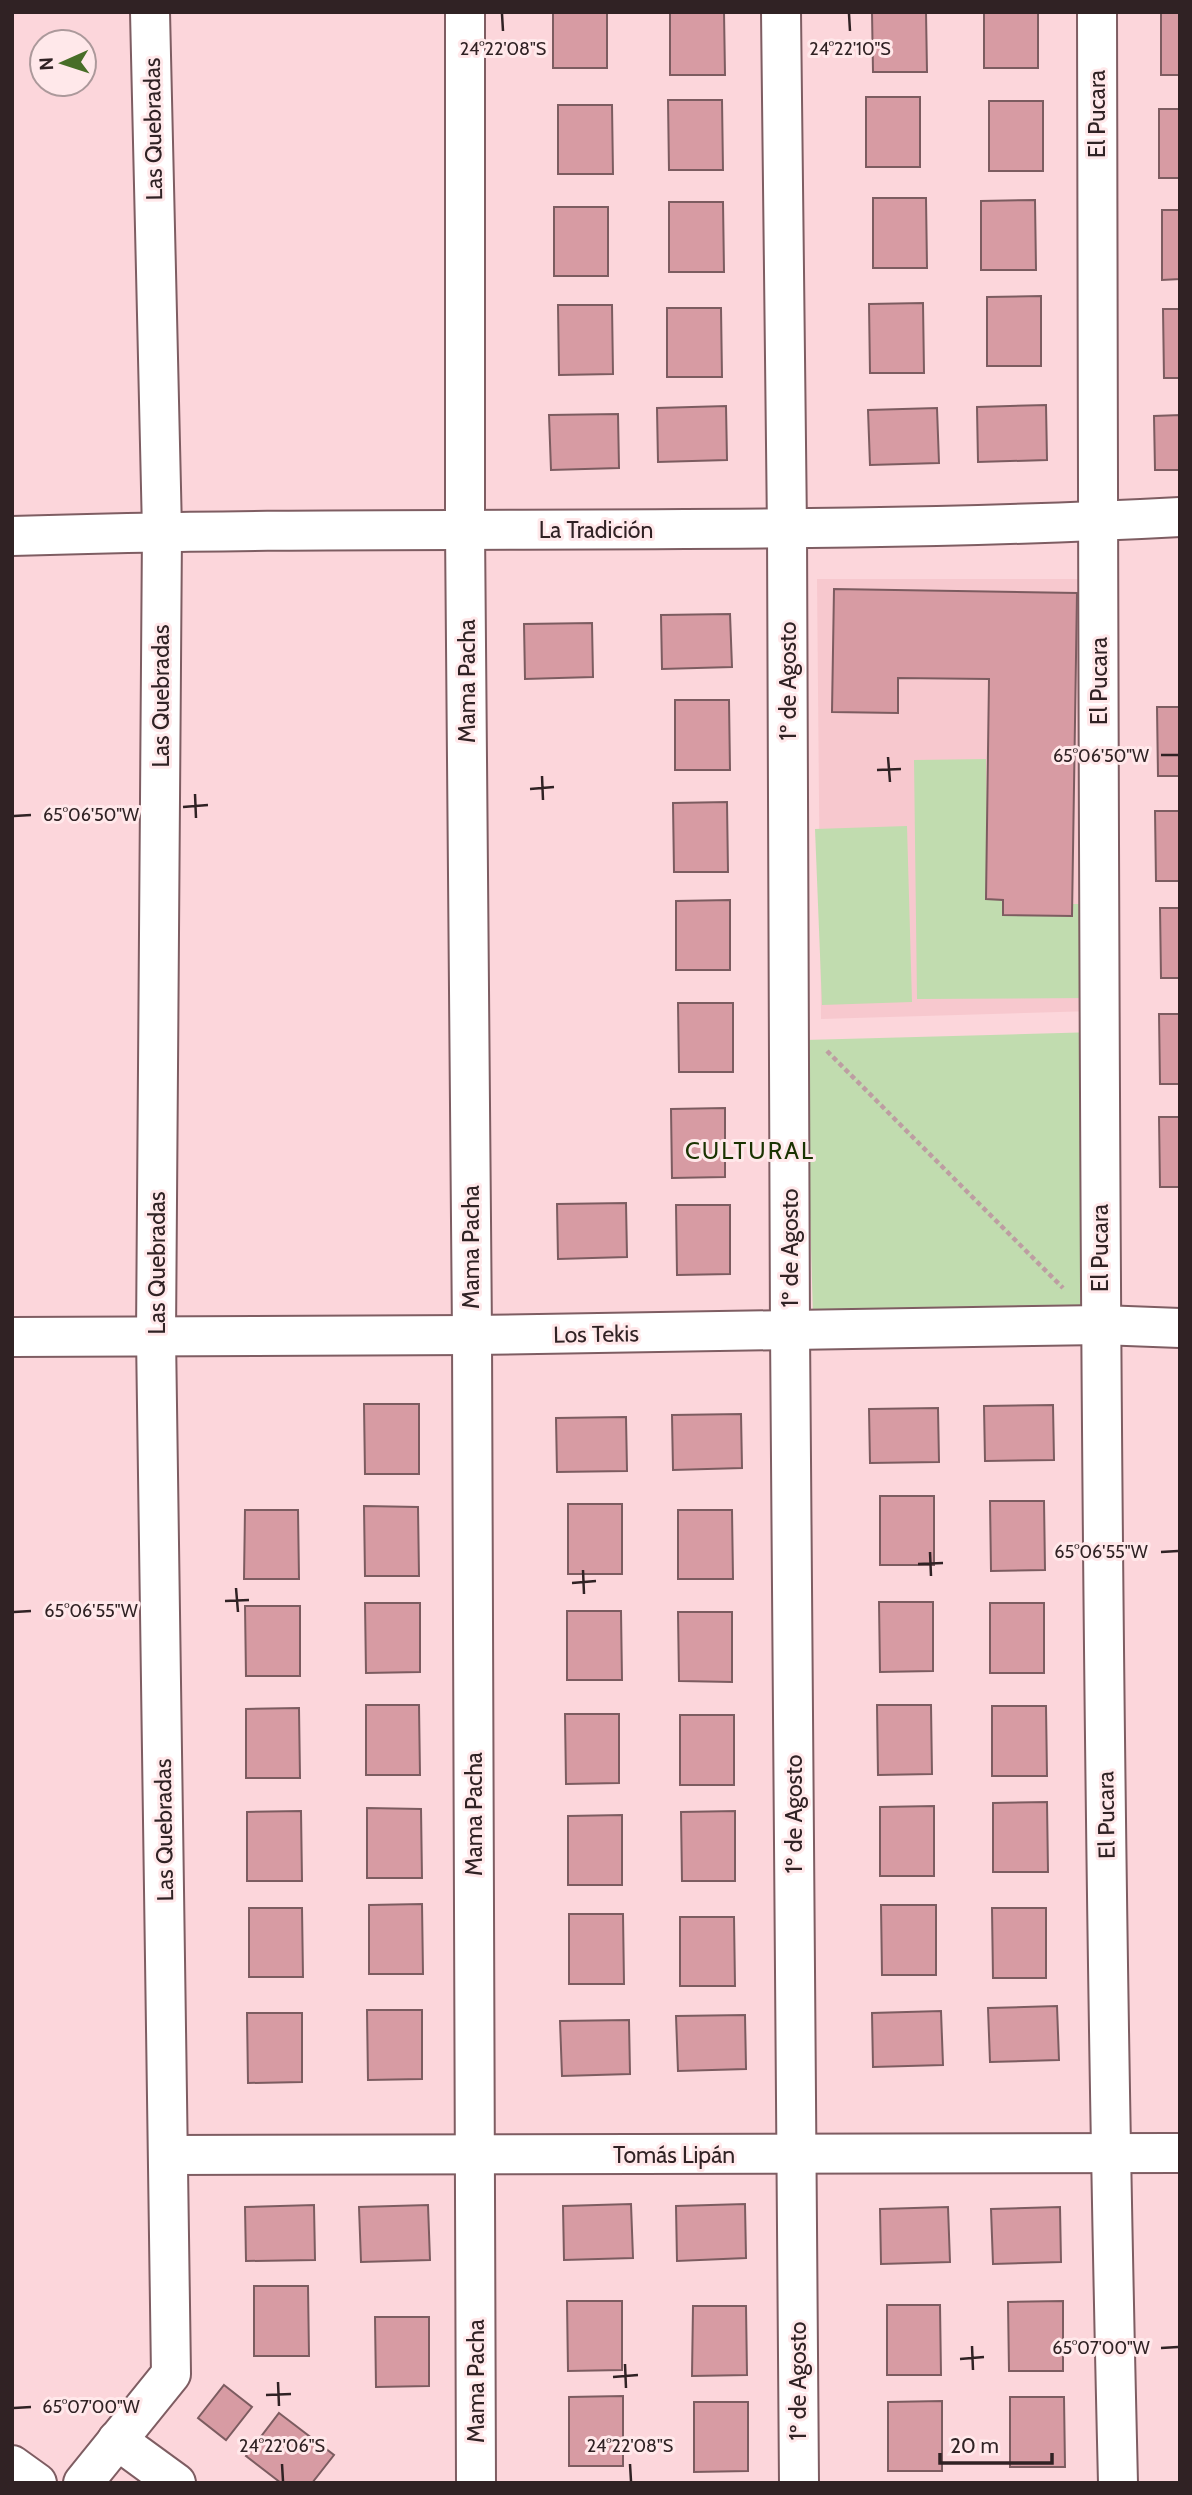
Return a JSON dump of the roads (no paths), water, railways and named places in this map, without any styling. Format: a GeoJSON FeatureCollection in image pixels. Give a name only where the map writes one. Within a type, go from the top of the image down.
{"type":"FeatureCollection","features":[{"type":"Feature","properties":{"kind":"street","name":"Las Quebradas"},"geometry":{"type":"LineString","coordinates":[[83,2483],[171,2374],[156,1336],[162,531],[150,12]]}},
{"type":"Feature","properties":{"kind":"street","name":"Mama Pacha"},"geometry":{"type":"LineString","coordinates":[[465,12],[477,2483]]}},
{"type":"Feature","properties":{"kind":"street","name":"1º de Agosto"},"geometry":{"type":"LineString","coordinates":[[782,12],[799,2483]]}},
{"type":"Feature","properties":{"kind":"street","name":"El Pucara"},"geometry":{"type":"LineString","coordinates":[[1097,12],[1101,1325],[1110,2155],[1118,2483]]}},
{"type":"Feature","properties":{"kind":"street","name":"La Tradición"},"geometry":{"type":"LineString","coordinates":[[12,536],[162,531],[787,530],[1098,522],[1180,517]]}},
{"type":"Feature","properties":{"kind":"street","name":"Los Tekis"},"geometry":{"type":"LineString","coordinates":[[12,1337],[472,1335],[1101,1325],[1180,1328]]}},
{"type":"Feature","properties":{"kind":"street","name":"Tomás Lipán"},"geometry":{"type":"LineString","coordinates":[[169,2155],[1180,2153]]}},
{"type":"Feature","properties":{"kind":"street"},"geometry":{"type":"LineString","coordinates":[[117,2440],[176,2483]]}},
{"type":"Feature","properties":{"kind":"street"},"geometry":{"type":"LineString","coordinates":[[12,2465],[37,2483]]}},
{"type":"Feature","properties":{"kind":"district","name":"CULTURAL"},"geometry":{"type":"Point","coordinates":[750,1150]}}]}
